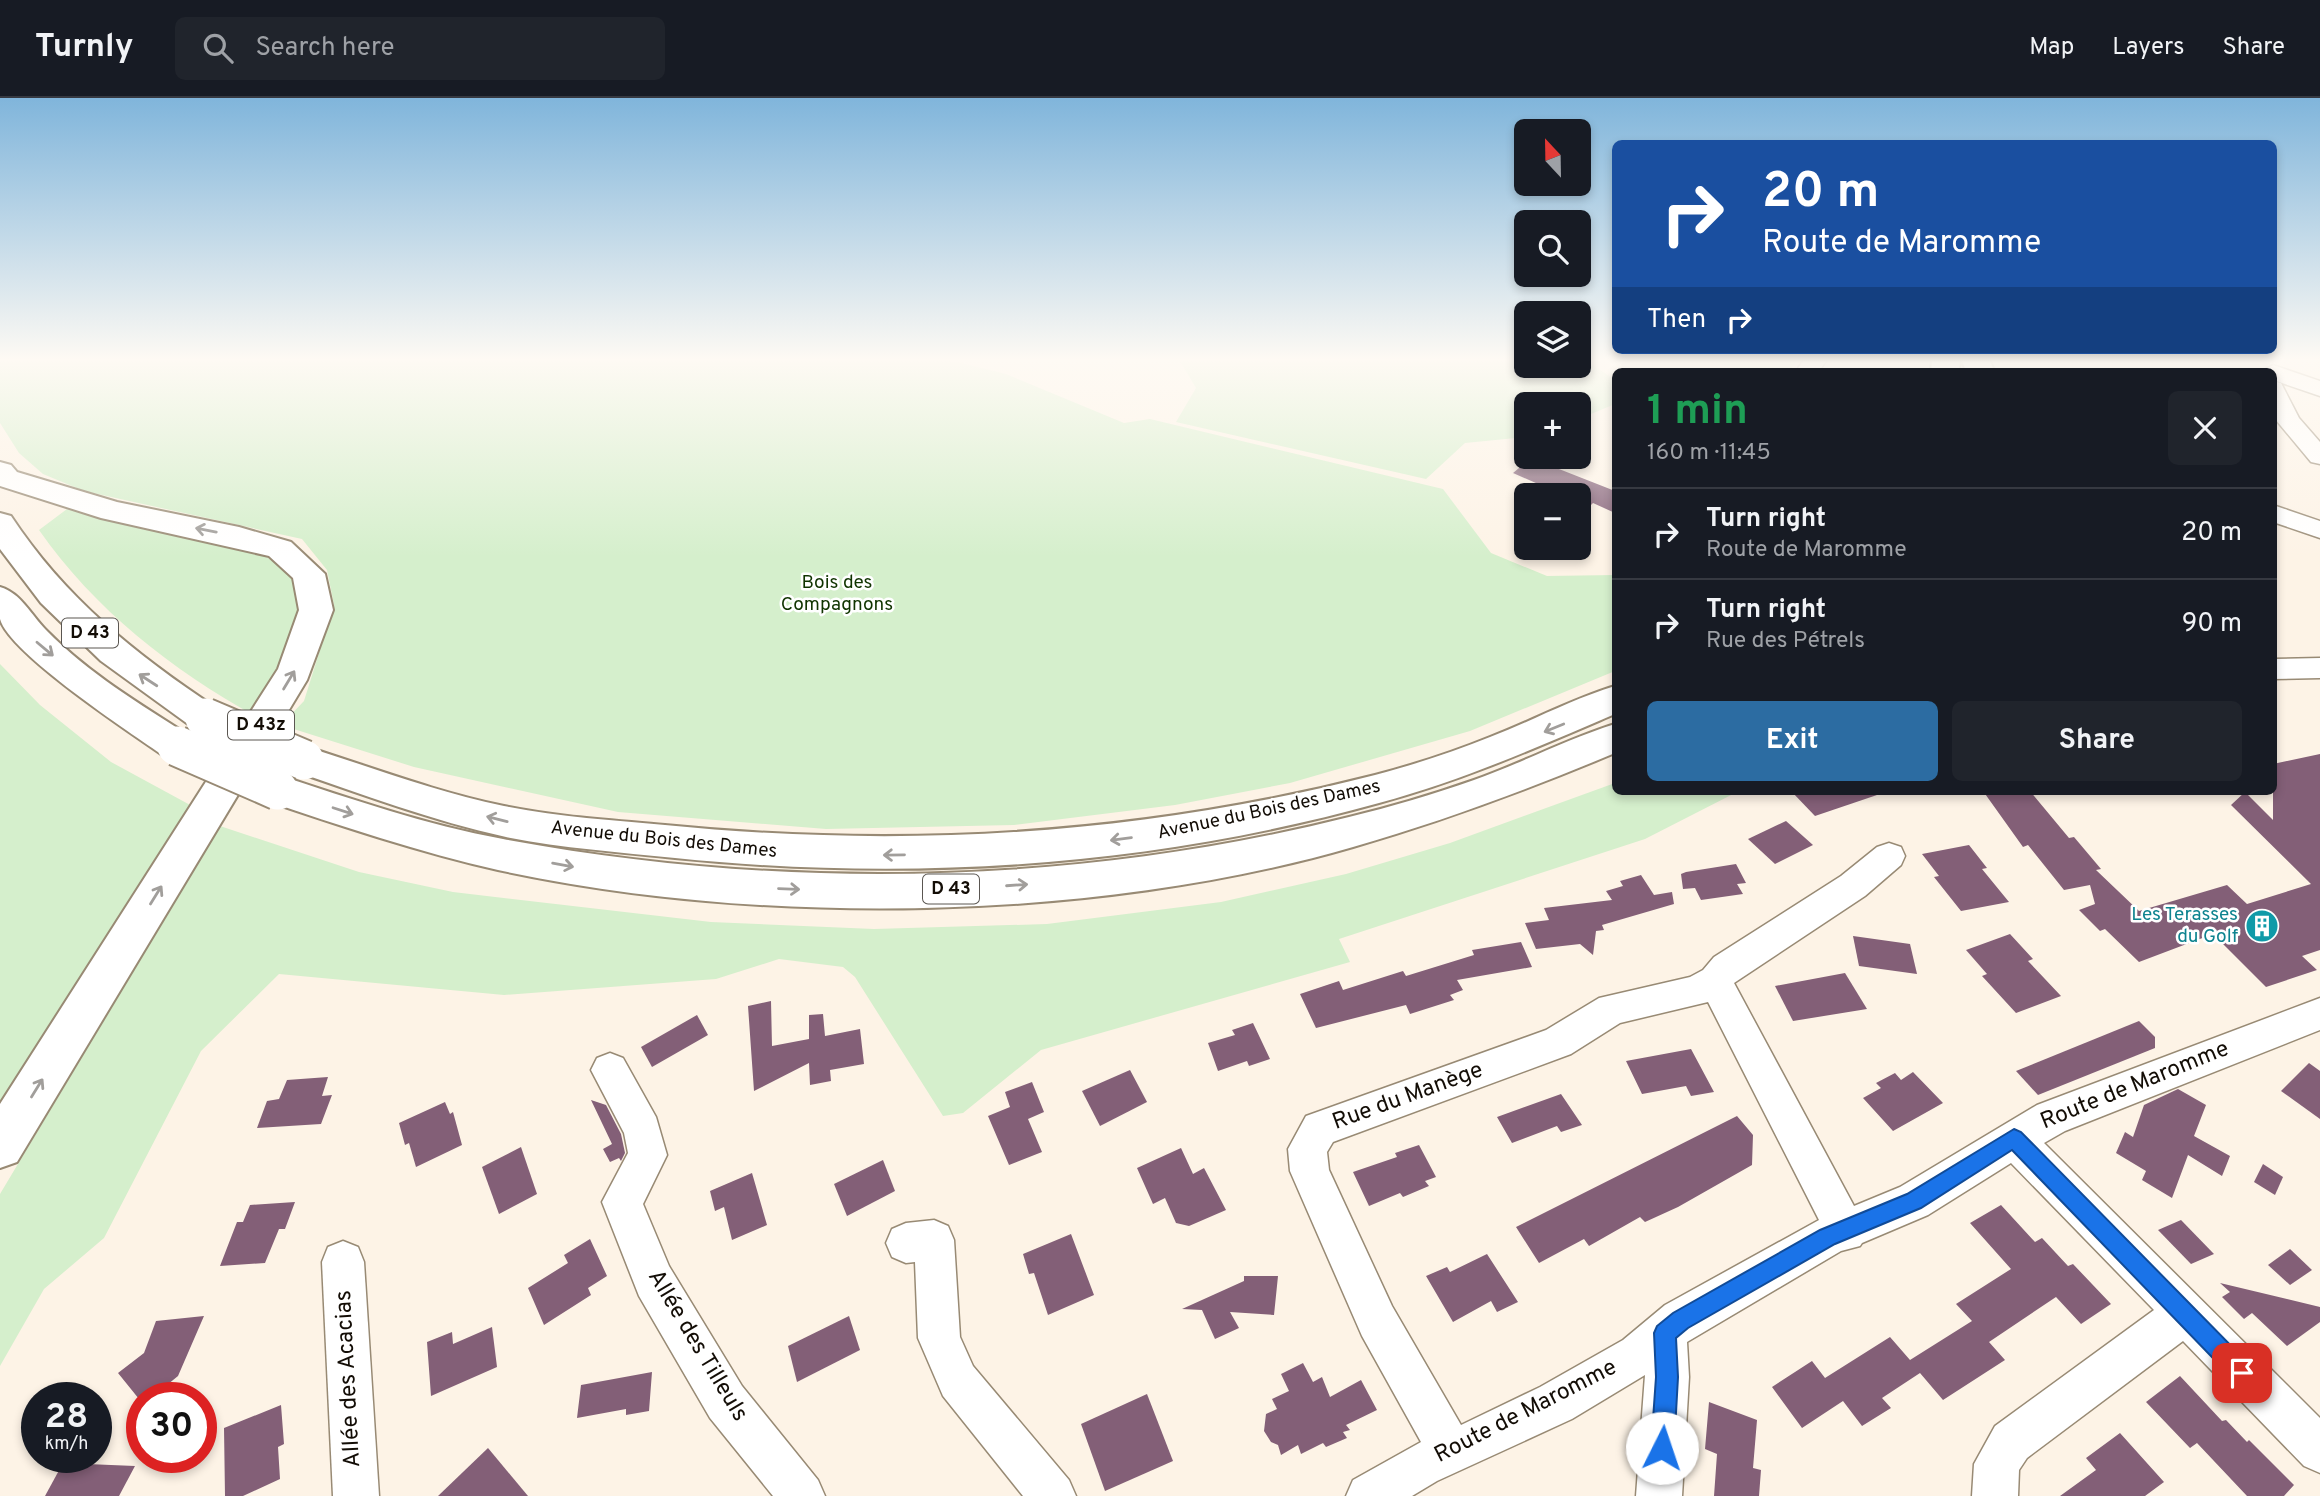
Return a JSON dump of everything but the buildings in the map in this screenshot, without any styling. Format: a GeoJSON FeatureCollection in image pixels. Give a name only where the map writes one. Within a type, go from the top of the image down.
{"type":"FeatureCollection","features":[{"type":"Feature","properties":{"kind":"highway","name":"D 43z"},"geometry":{"type":"LineString","coordinates":[[0,471],[6,478],[112,511],[239,537],[280,549],[309,574],[316,610],[295,671],[0,1146]]}},
{"type":"Feature","properties":{"kind":"highway","name":"Avenue du Bois des Dames"},"geometry":{"type":"LineString","coordinates":[[0,523],[7,538],[65,611],[127,666],[205,718],[304,760],[397,791],[505,821],[710,849],[830,856],[949,854],[1068,845],[1192,830],[1297,809],[1400,783],[1490,754],[1563,725],[1612,700]]}},
{"type":"Feature","properties":{"kind":"highway","name":"Avenue du Bois des Dames"},"geometry":{"type":"LineString","coordinates":[[0,597],[34,639],[98,694],[177,746],[278,790],[396,828],[500,854],[592,870],[775,888],[957,889],[1150,872],[1237,858],[1418,813],[1494,788],[1612,738]]}},
{"type":"Feature","properties":{"kind":"street"},"geometry":{"type":"LineString","coordinates":[[2293,426],[2320,457]]}},
{"type":"Feature","properties":{"kind":"street"},"geometry":{"type":"LineString","coordinates":[[2277,514],[2320,530]]}},
{"type":"Feature","properties":{"kind":"street"},"geometry":{"type":"LineString","coordinates":[[2277,526],[2320,542]]}},
{"type":"Feature","properties":{"kind":"street"},"geometry":{"type":"LineString","coordinates":[[2277,669],[2320,667]]}},
{"type":"Feature","properties":{"kind":"street","name":"Rue du Manège"},"geometry":{"type":"LineString","coordinates":[[1452,1453],[1377,1321],[1310,1171],[1307,1149],[1320,1129],[1558,1042],[1612,1009],[1697,991],[1715,981],[1726,968],[1853,886],[1889,856]]}},
{"type":"Feature","properties":{"kind":"street"},"geometry":{"type":"LineString","coordinates":[[1715,981],[1846,1232]]}},
{"type":"Feature","properties":{"kind":"street","name":"Route de Maromme"},"geometry":{"type":"LineString","coordinates":[[1369,1496],[1423,1464],[1556,1403],[1638,1354],[1680,1320],[1828,1237],[1846,1232],[1914,1201],[2014,1139],[2091,1100],[2320,1013]]}},
{"type":"Feature","properties":{"kind":"street","name":"Allée des Tilleuls"},"geometry":{"type":"LineString","coordinates":[[611,1070],[642,1130],[648,1154],[622,1202],[654,1281],[726,1402],[803,1496]]}},
{"type":"Feature","properties":{"kind":"street"},"geometry":{"type":"LineString","coordinates":[[2014,1139],[2320,1450]]}},
{"type":"Feature","properties":{"kind":"street"},"geometry":{"type":"LineString","coordinates":[[906,1243],[934,1240],[939,1338],[958,1381],[1053,1496]]}},
{"type":"Feature","properties":{"kind":"street","name":"Allée des Acacias"},"geometry":{"type":"LineString","coordinates":[[342,1262],[356,1496]]}},
{"type":"Feature","properties":{"kind":"street"},"geometry":{"type":"LineString","coordinates":[[1995,1496],[1997,1464],[2011,1442],[2184,1314]]}},
{"type":"Feature","properties":{"kind":"street"},"geometry":{"type":"LineString","coordinates":[[1659,1496],[1667,1377],[1665,1333]]}},
{"type":"Feature","properties":{"kind":"green space","name":"Bois des Compagnons"},"geometry":{"type":"Polygon","coordinates":[[[2,426],[1180,426],[1443,489],[1491,553],[1547,576],[1612,575],[1612,672],[1470,731],[1290,783],[1175,805],[1014,825],[826,829],[618,812],[414,767],[281,725],[304,701],[334,605],[327,570],[302,539],[84,491],[43,474],[19,453],[2,426]]]}},
{"type":"Feature","properties":{"kind":"green space"},"geometry":{"type":"Polygon","coordinates":[[[1195,426],[1514,426],[1514,438],[1465,443],[1426,479],[1195,426]]]}},
{"type":"Feature","properties":{"kind":"green space"},"geometry":{"type":"Polygon","coordinates":[[[67,509],[250,550],[278,564],[294,581],[300,601],[298,623],[291,646],[257,717],[165,658],[110,612],[85,586],[39,530],[67,509]]]}},
{"type":"Feature","properties":{"kind":"green space"},"geometry":{"type":"Polygon","coordinates":[[[0,664],[40,705],[111,762],[192,806],[0,1107],[0,664]]]}},
{"type":"Feature","properties":{"kind":"green space"},"geometry":{"type":"Polygon","coordinates":[[[1612,784],[1612,795],[1731,795],[1645,839],[1339,939],[1350,962],[1041,1050],[963,1113],[943,1116],[855,977],[843,967],[779,959],[716,979],[504,995],[279,974],[201,1051],[104,1238],[44,1289],[0,1366],[0,1194],[220,826],[359,872],[453,892],[711,922],[874,929],[1047,924],[1221,902],[1346,874],[1450,843],[1612,784]]]}},
{"type":"Feature","properties":{"kind":"place","name":"Les Terasses du Golf"},"geometry":{"type":"Point","coordinates":[2262,926]}},
{"type":"Feature","properties":{"kind":"route"},"geometry":{"type":"LineString","coordinates":[[1662,1448],[1667,1377],[1665,1333],[1680,1320],[1828,1237],[1846,1232],[1914,1201],[2014,1139],[2242,1373]]}}]}
